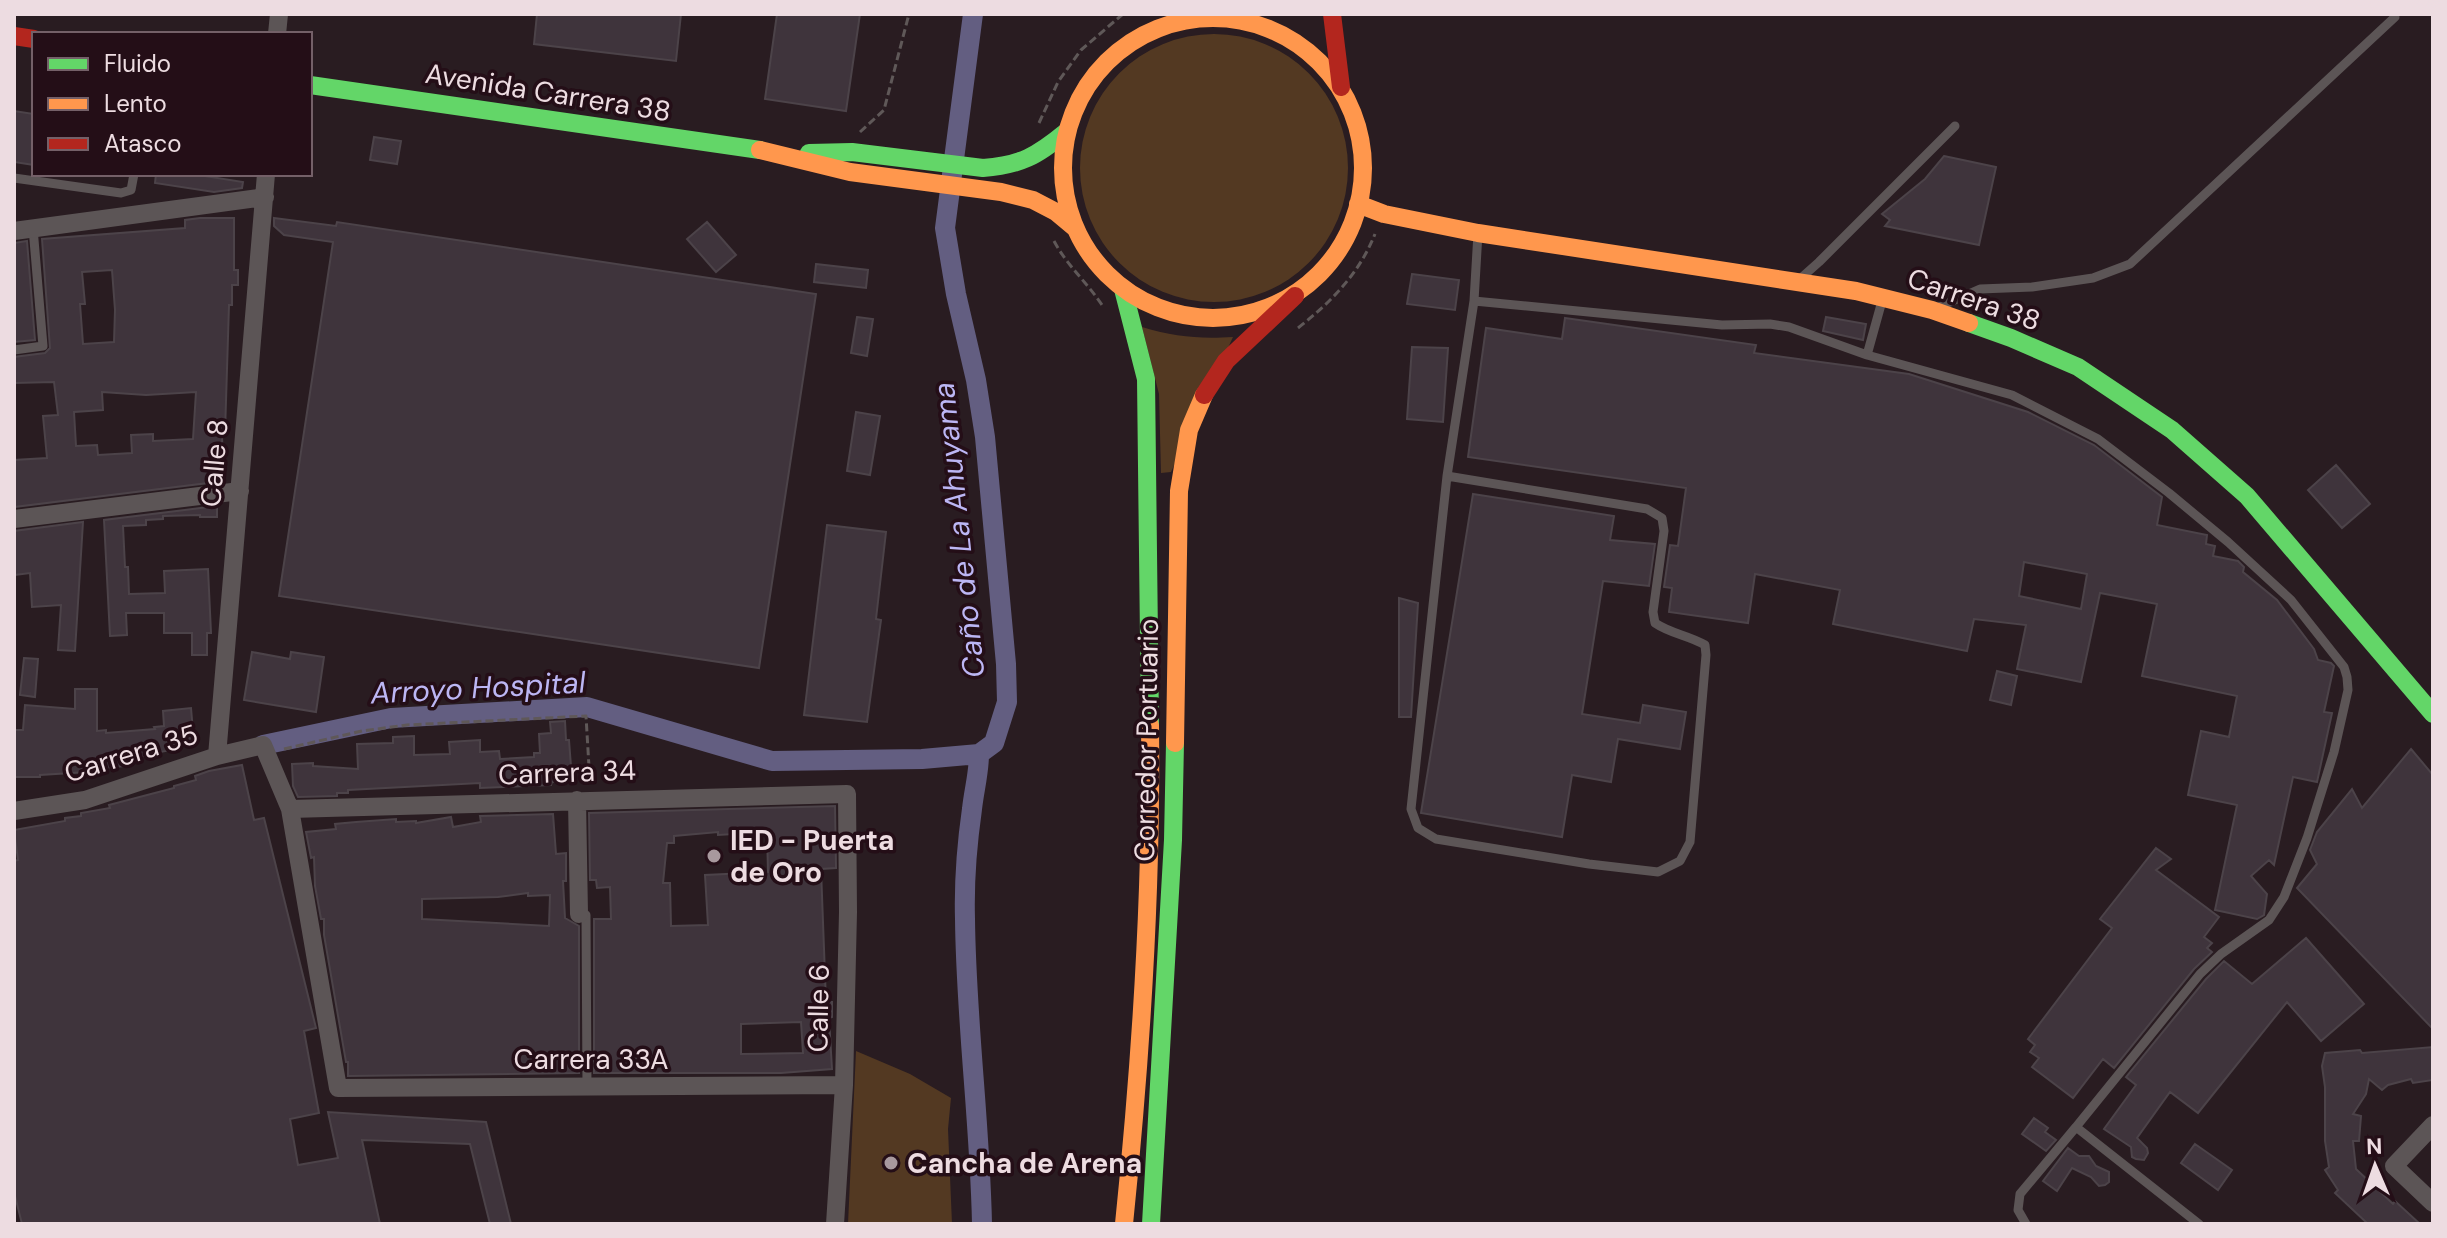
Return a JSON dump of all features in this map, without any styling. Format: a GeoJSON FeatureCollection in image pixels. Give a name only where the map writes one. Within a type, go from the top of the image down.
{"type":"FeatureCollection","features":[{"type":"Feature","properties":{"kind":"main road"},"geometry":{"type":"LineString","coordinates":[[1164,14],[1104,65],[1080,96],[1066,132],[1062,164],[1064,196],[1074,227],[1103,272],[1123,289],[1154,307],[1189,317],[1225,318],[1260,312],[1295,296]]}},
{"type":"Feature","properties":{"kind":"main road"},"geometry":{"type":"LineString","coordinates":[[1332,14],[1341,88]]}},
{"type":"Feature","properties":{"kind":"main road"},"geometry":{"type":"LineString","coordinates":[[1134,40],[1165,26],[1197,19],[1231,19],[1264,27],[1294,41],[1320,62],[1341,88]]}},
{"type":"Feature","properties":{"kind":"main road","name":"Avenida Carrera 38"},"geometry":{"type":"LineString","coordinates":[[312,85],[777,153],[850,172],[984,190],[1033,200],[1056,212],[1074,227]]}},
{"type":"Feature","properties":{"kind":"main road","name":"Corredor Portuario"},"geometry":{"type":"LineString","coordinates":[[1151,1224],[1173,840],[1179,491],[1189,430],[1207,389],[1226,361],[1318,277],[1338,253],[1363,191],[1364,155],[1357,120],[1341,88]]}},
{"type":"Feature","properties":{"kind":"main road","name":"Avenida Carrera 38"},"geometry":{"type":"LineString","coordinates":[[777,153],[852,152],[983,168],[1022,164],[1066,132]]}},
{"type":"Feature","properties":{"kind":"main road","name":"Carrera 38"},"geometry":{"type":"LineString","coordinates":[[1358,204],[1384,214],[1478,233],[1883,297],[1932,310],[2011,338],[2078,367],[2172,430],[2247,496],[2433,714]]}},
{"type":"Feature","properties":{"kind":"main road","name":"Corredor Portuario"},"geometry":{"type":"LineString","coordinates":[[1123,289],[1146,379],[1151,806],[1133,1135],[1124,1224]]}},
{"type":"Feature","properties":{"kind":"street","name":"Calle 8"},"geometry":{"type":"LineString","coordinates":[[217,756],[266,176]]}},
{"type":"Feature","properties":{"kind":"street"},"geometry":{"type":"LineString","coordinates":[[14,231],[265,197]]}},
{"type":"Feature","properties":{"kind":"street"},"geometry":{"type":"LineString","coordinates":[[14,519],[240,491]]}},
{"type":"Feature","properties":{"kind":"street"},"geometry":{"type":"LineString","coordinates":[[264,749],[290,809]]}},
{"type":"Feature","properties":{"kind":"street","name":"Carrera 35"},"geometry":{"type":"LineString","coordinates":[[14,811],[85,800],[217,756],[264,749]]}},
{"type":"Feature","properties":{"kind":"street","name":"Carrera 34"},"geometry":{"type":"LineString","coordinates":[[290,809],[847,794]]}},
{"type":"Feature","properties":{"kind":"street","name":"Calle 6"},"geometry":{"type":"LineString","coordinates":[[835,1224],[844,1085],[847,794]]}},
{"type":"Feature","properties":{"kind":"street"},"geometry":{"type":"LineString","coordinates":[[582,914],[584,800]]}},
{"type":"Feature","properties":{"kind":"street","name":"Carrera 33A"},"geometry":{"type":"LineString","coordinates":[[290,809],[338,1088],[844,1085]]}},
{"type":"Feature","properties":{"kind":"street"},"geometry":{"type":"LineString","coordinates":[[2433,1125],[2394,1166],[2433,1203]]}},
{"type":"Feature","properties":{"kind":"lane"},"geometry":{"type":"LineString","coordinates":[[1932,310],[1980,289],[2032,287],[2093,278],[2130,264],[2395,17]]}},
{"type":"Feature","properties":{"kind":"lane"},"geometry":{"type":"LineString","coordinates":[[1795,282],[1819,262],[1955,126]]}},
{"type":"Feature","properties":{"kind":"lane"},"geometry":{"type":"LineString","coordinates":[[14,178],[121,193],[131,190],[134,176]]}},
{"type":"Feature","properties":{"kind":"lane"},"geometry":{"type":"LineString","coordinates":[[14,350],[43,346],[33,228]]}},
{"type":"Feature","properties":{"kind":"lane"},"geometry":{"type":"LineString","coordinates":[[1447,476],[1647,509],[1662,518],[1664,531],[1653,612],[1655,623],[1669,633],[1692,638],[1705,645],[1706,655],[1690,842],[1680,861],[1658,872],[1436,839],[1418,828],[1411,809],[1447,476],[1474,301],[1478,233]]}},
{"type":"Feature","properties":{"kind":"lane"},"geometry":{"type":"LineString","coordinates":[[1867,355],[1883,297]]}},
{"type":"Feature","properties":{"kind":"lane"},"geometry":{"type":"LineString","coordinates":[[1474,301],[1722,325],[1779,325],[1867,355],[2012,395],[2098,439],[2169,493],[2291,600],[2344,667],[2348,690],[2334,752],[2307,838],[2284,897],[2269,920],[2221,954],[2200,974],[2020,1194],[2018,1210],[2026,1224]]}},
{"type":"Feature","properties":{"kind":"lane"},"geometry":{"type":"LineString","coordinates":[[582,914],[587,1087]]}},
{"type":"Feature","properties":{"kind":"lane"},"geometry":{"type":"LineString","coordinates":[[2076,1127],[2199,1224]]}},
{"type":"Feature","properties":{"kind":"path"},"geometry":{"type":"LineString","coordinates":[[884,110],[909,14]]}},
{"type":"Feature","properties":{"kind":"path"},"geometry":{"type":"LineString","coordinates":[[264,749],[407,725],[586,716],[584,800]]}},
{"type":"Feature","properties":{"kind":"shaded area"},"geometry":{"type":"Polygon","coordinates":[[[1201,34],[1227,34],[1253,39],[1277,49],[1309,73],[1326,93],[1343,129],[1348,168],[1343,207],[1326,243],[1309,263],[1289,280],[1253,297],[1227,302],[1201,302],[1175,297],[1151,287],[1129,272],[1110,253],[1095,231],[1085,207],[1080,181],[1080,155],[1085,129],[1095,105],[1110,83],[1129,64],[1151,49],[1175,39],[1201,34]]]}},
{"type":"Feature","properties":{"kind":"shaded area"},"geometry":{"type":"Polygon","coordinates":[[[1142,327],[1187,336],[1233,337],[1171,472],[1161,473],[1159,394],[1142,327]]]}},
{"type":"Feature","properties":{"kind":"shaded area"},"geometry":{"type":"Polygon","coordinates":[[[856,1051],[910,1074],[951,1098],[948,1129],[952,1224],[848,1224],[856,1051]]]}},
{"type":"Feature","properties":{"kind":"building"},"geometry":{"type":"Polygon","coordinates":[[[537,14],[681,14],[676,61],[534,44],[537,14]]]}},
{"type":"Feature","properties":{"kind":"building"},"geometry":{"type":"Polygon","coordinates":[[[777,14],[860,14],[846,111],[765,99],[777,14]]]}},
{"type":"Feature","properties":{"kind":"building"},"geometry":{"type":"Polygon","coordinates":[[[14,111],[32,114],[32,165],[14,162],[14,111]]]}},
{"type":"Feature","properties":{"kind":"building"},"geometry":{"type":"Polygon","coordinates":[[[374,137],[401,141],[397,164],[370,160],[374,137]]]}},
{"type":"Feature","properties":{"kind":"building"},"geometry":{"type":"Polygon","coordinates":[[[1944,156],[1996,167],[1979,245],[1885,226],[1890,220],[1882,214],[1925,179],[1944,156]]]}},
{"type":"Feature","properties":{"kind":"building"},"geometry":{"type":"Polygon","coordinates":[[[156,176],[205,176],[243,182],[242,188],[214,192],[155,183],[156,176]]]}},
{"type":"Feature","properties":{"kind":"building"},"geometry":{"type":"Polygon","coordinates":[[[234,218],[234,270],[238,270],[238,285],[232,285],[232,305],[229,305],[225,433],[222,433],[223,479],[14,507],[14,460],[47,458],[43,416],[58,415],[54,382],[14,383],[14,357],[45,353],[50,348],[42,239],[185,228],[185,220],[234,218]],[[112,270],[82,272],[85,304],[80,304],[83,344],[114,342],[112,270]],[[102,392],[103,410],[74,412],[76,446],[97,445],[98,455],[132,453],[131,435],[153,434],[153,441],[193,439],[196,392],[146,395],[102,392]]]}},
{"type":"Feature","properties":{"kind":"building"},"geometry":{"type":"Polygon","coordinates":[[[274,218],[336,226],[337,222],[816,294],[759,668],[279,596],[333,242],[284,235],[274,226],[274,218]]]}},
{"type":"Feature","properties":{"kind":"building"},"geometry":{"type":"Polygon","coordinates":[[[707,222],[736,255],[716,272],[687,239],[707,222]]]}},
{"type":"Feature","properties":{"kind":"building"},"geometry":{"type":"Polygon","coordinates":[[[27,241],[35,340],[14,342],[14,243],[27,241]]]}},
{"type":"Feature","properties":{"kind":"building"},"geometry":{"type":"Polygon","coordinates":[[[816,264],[868,270],[866,288],[814,282],[816,264]]]}},
{"type":"Feature","properties":{"kind":"building"},"geometry":{"type":"Polygon","coordinates":[[[1412,274],[1459,280],[1455,310],[1407,304],[1412,274]]]}},
{"type":"Feature","properties":{"kind":"building"},"geometry":{"type":"Polygon","coordinates":[[[857,317],[873,319],[867,356],[851,353],[857,317]]]}},
{"type":"Feature","properties":{"kind":"building"},"geometry":{"type":"Polygon","coordinates":[[[1826,317],[1866,324],[1863,340],[1823,331],[1826,317]]]}},
{"type":"Feature","properties":{"kind":"building"},"geometry":{"type":"Polygon","coordinates":[[[1565,318],[1756,345],[1754,353],[1909,374],[2028,412],[2094,445],[2162,497],[2157,525],[2207,535],[2206,544],[2215,546],[2213,556],[2238,561],[2244,567],[2243,572],[2277,600],[2314,649],[2318,660],[2334,666],[2324,712],[2332,713],[2317,782],[2293,777],[2274,865],[2269,860],[2251,876],[2267,894],[2264,915],[2257,919],[2215,910],[2237,805],[2188,795],[2201,731],[2229,737],[2237,696],[2142,676],[2157,604],[2100,593],[2081,682],[2017,669],[2026,625],[1974,619],[1967,651],[1833,624],[1840,590],[1755,574],[1748,623],[1669,612],[1672,588],[1664,587],[1670,545],[1678,546],[1686,488],[1468,457],[1486,328],[1562,339],[1565,318]],[[2024,562],[2019,596],[2081,609],[2087,574],[2024,562]]]}},
{"type":"Feature","properties":{"kind":"building"},"geometry":{"type":"Polygon","coordinates":[[[1412,347],[1448,348],[1443,422],[1407,419],[1412,347]]]}},
{"type":"Feature","properties":{"kind":"building"},"geometry":{"type":"Polygon","coordinates":[[[856,412],[880,416],[870,475],[847,471],[856,412]]]}},
{"type":"Feature","properties":{"kind":"building"},"geometry":{"type":"Polygon","coordinates":[[[2336,465],[2370,504],[2342,528],[2308,490],[2336,465]]]}},
{"type":"Feature","properties":{"kind":"building"},"geometry":{"type":"Polygon","coordinates":[[[1473,494],[1614,516],[1610,540],[1655,544],[1649,586],[1603,581],[1582,714],[1640,723],[1643,705],[1686,712],[1680,749],[1618,739],[1611,782],[1572,775],[1562,837],[1421,813],[1473,494]]]}},
{"type":"Feature","properties":{"kind":"building"},"geometry":{"type":"Polygon","coordinates":[[[217,506],[217,517],[163,516],[163,519],[146,520],[146,525],[123,526],[129,594],[165,593],[164,571],[208,569],[211,633],[207,633],[207,655],[192,655],[192,633],[164,633],[164,613],[126,613],[127,635],[110,636],[104,520],[217,506]]]}},
{"type":"Feature","properties":{"kind":"building"},"geometry":{"type":"Polygon","coordinates":[[[83,522],[75,651],[58,650],[61,605],[32,607],[30,573],[14,575],[14,531],[83,522]]]}},
{"type":"Feature","properties":{"kind":"building"},"geometry":{"type":"Polygon","coordinates":[[[827,525],[886,532],[876,619],[881,620],[867,722],[804,715],[827,525]]]}},
{"type":"Feature","properties":{"kind":"building"},"geometry":{"type":"Polygon","coordinates":[[[1399,598],[1418,603],[1411,717],[1399,717],[1399,598]]]}},
{"type":"Feature","properties":{"kind":"building"},"geometry":{"type":"Polygon","coordinates":[[[252,652],[290,659],[291,652],[324,657],[316,712],[244,700],[252,652]]]}},
{"type":"Feature","properties":{"kind":"building"},"geometry":{"type":"Polygon","coordinates":[[[24,658],[38,659],[35,697],[20,695],[24,658]]]}},
{"type":"Feature","properties":{"kind":"building"},"geometry":{"type":"Polygon","coordinates":[[[1997,671],[2017,676],[2011,705],[1990,700],[1997,671]]]}},
{"type":"Feature","properties":{"kind":"building"},"geometry":{"type":"Polygon","coordinates":[[[75,689],[97,689],[97,731],[106,730],[106,733],[155,729],[164,726],[163,711],[191,708],[194,743],[166,748],[166,751],[154,755],[124,758],[124,766],[103,768],[103,771],[14,777],[14,730],[23,730],[25,705],[75,709],[75,689]]]}},
{"type":"Feature","properties":{"kind":"building"},"geometry":{"type":"Polygon","coordinates":[[[565,721],[572,780],[552,782],[551,785],[480,788],[480,783],[348,790],[348,793],[337,793],[337,796],[298,797],[293,786],[292,764],[313,763],[313,766],[358,769],[357,744],[393,743],[393,737],[414,736],[414,755],[450,754],[449,742],[480,740],[480,752],[499,751],[500,759],[534,757],[534,753],[540,753],[539,734],[551,733],[550,722],[565,721]]]}},
{"type":"Feature","properties":{"kind":"building"},"geometry":{"type":"Polygon","coordinates":[[[2411,749],[2433,775],[2433,1029],[2297,888],[2317,864],[2310,850],[2317,832],[2352,789],[2362,808],[2411,749]]]}},
{"type":"Feature","properties":{"kind":"building"},"geometry":{"type":"Polygon","coordinates":[[[242,765],[254,820],[264,818],[316,1028],[304,1031],[319,1113],[290,1119],[298,1165],[338,1158],[328,1112],[486,1122],[511,1224],[490,1224],[470,1144],[362,1140],[380,1224],[22,1224],[14,1192],[14,861],[18,860],[14,830],[65,821],[65,818],[81,816],[81,813],[110,808],[109,805],[174,788],[196,780],[195,776],[209,771],[242,765]]]}},
{"type":"Feature","properties":{"kind":"building"},"geometry":{"type":"Polygon","coordinates":[[[835,806],[836,868],[821,869],[826,1002],[832,1002],[832,1017],[829,1018],[832,1069],[781,1073],[594,1073],[594,919],[611,919],[610,887],[597,888],[596,880],[590,880],[589,813],[835,806]],[[718,832],[674,836],[674,843],[667,843],[663,883],[670,883],[671,926],[708,925],[705,875],[768,872],[767,832],[718,835],[718,832]],[[801,1022],[741,1024],[741,1054],[803,1053],[801,1022]]]}},
{"type":"Feature","properties":{"kind":"building"},"geometry":{"type":"Polygon","coordinates":[[[553,814],[556,854],[566,853],[566,881],[563,881],[565,918],[579,926],[579,1073],[348,1076],[324,935],[324,919],[321,919],[315,886],[314,857],[311,858],[306,832],[336,829],[335,824],[396,819],[396,822],[416,823],[451,817],[453,827],[481,822],[480,816],[553,814]],[[528,893],[422,899],[422,919],[549,926],[550,895],[528,896],[528,893]]]}},
{"type":"Feature","properties":{"kind":"building"},"geometry":{"type":"Polygon","coordinates":[[[2156,848],[2171,859],[2156,870],[2219,917],[2204,937],[2212,943],[2207,948],[2212,952],[2194,969],[2114,1068],[2103,1059],[2073,1098],[2032,1067],[2039,1058],[2030,1052],[2035,1045],[2028,1039],[2112,928],[2100,919],[2156,848]]]}},
{"type":"Feature","properties":{"kind":"building"},"geometry":{"type":"Polygon","coordinates":[[[2306,938],[2364,1004],[2321,1041],[2287,1002],[2198,1113],[2170,1092],[2137,1138],[2147,1148],[2144,1160],[2132,1157],[2131,1147],[2104,1129],[2136,1085],[2126,1077],[2224,961],[2252,984],[2306,938]]]}},
{"type":"Feature","properties":{"kind":"building"},"geometry":{"type":"Polygon","coordinates":[[[2433,1047],[2433,1080],[2413,1083],[2411,1079],[2388,1085],[2382,1090],[2369,1079],[2366,1094],[2353,1114],[2361,1116],[2359,1141],[2353,1141],[2356,1169],[2393,1204],[2395,1201],[2420,1224],[2368,1224],[2335,1193],[2338,1190],[2325,1170],[2329,1167],[2322,1066],[2325,1053],[2433,1047]]]}},
{"type":"Feature","properties":{"kind":"building"},"geometry":{"type":"Polygon","coordinates":[[[2034,1118],[2048,1128],[2045,1132],[2056,1140],[2046,1151],[2022,1134],[2034,1118]]]}},
{"type":"Feature","properties":{"kind":"building"},"geometry":{"type":"Polygon","coordinates":[[[2195,1144],[2232,1170],[2218,1190],[2181,1163],[2195,1144]]]}},
{"type":"Feature","properties":{"kind":"building"},"geometry":{"type":"Polygon","coordinates":[[[2068,1148],[2079,1156],[2089,1156],[2096,1166],[2109,1172],[2109,1182],[2099,1186],[2091,1177],[2072,1168],[2057,1191],[2043,1181],[2068,1148]]]}},
{"type":"Feature","properties":{"kind":"waterway","name":"Caño de La Ahuyama"},"geometry":{"type":"LineString","coordinates":[[973,14],[945,228],[985,437],[1006,664],[1007,702],[994,743],[979,754],[965,878],[966,957],[982,1224]]}},
{"type":"Feature","properties":{"kind":"waterway","name":"Arroyo Hospital"},"geometry":{"type":"LineString","coordinates":[[263,745],[391,718],[587,707],[772,761],[922,759],[979,754]]}},
{"type":"Feature","properties":{"kind":"traffic: fast"},"geometry":{"type":"LineString","coordinates":[[312,85],[760,150]]}},
{"type":"Feature","properties":{"kind":"traffic: fast"},"geometry":{"type":"LineString","coordinates":[[809,153],[852,152],[983,168],[1028,158],[1066,132]]}},
{"type":"Feature","properties":{"kind":"traffic: fast"},"geometry":{"type":"LineString","coordinates":[[1123,289],[1146,379],[1150,725]]}},
{"type":"Feature","properties":{"kind":"traffic: fast"},"geometry":{"type":"LineString","coordinates":[[1969,323],[2078,367],[2172,430],[2247,496],[2433,714]]}},
{"type":"Feature","properties":{"kind":"traffic: fast"},"geometry":{"type":"LineString","coordinates":[[1151,1224],[1173,840],[1175,743]]}},
{"type":"Feature","properties":{"kind":"traffic: slow"},"geometry":{"type":"LineString","coordinates":[[1213,18],[1242,21],[1270,29],[1296,43],[1319,62],[1338,85],[1352,111],[1360,139],[1363,168],[1360,197],[1352,225],[1338,251],[1319,274],[1296,293],[1270,307],[1242,315],[1213,318],[1184,315],[1156,307],[1130,293],[1107,274],[1088,251],[1074,225],[1066,197],[1063,168],[1066,139],[1074,111],[1088,85],[1107,62],[1130,43],[1156,29],[1184,21],[1213,18]]}},
{"type":"Feature","properties":{"kind":"traffic: slow"},"geometry":{"type":"LineString","coordinates":[[760,150],[850,172],[1001,192],[1033,200],[1056,212],[1074,227]]}},
{"type":"Feature","properties":{"kind":"traffic: slow"},"geometry":{"type":"LineString","coordinates":[[1358,204],[1384,214],[1478,233],[1856,291],[1932,310],[1969,323]]}},
{"type":"Feature","properties":{"kind":"traffic: slow"},"geometry":{"type":"LineString","coordinates":[[1175,743],[1179,491],[1189,430],[1204,395]]}},
{"type":"Feature","properties":{"kind":"traffic: slow"},"geometry":{"type":"LineString","coordinates":[[1124,1224],[1144,975],[1150,725]]}},
{"type":"Feature","properties":{"kind":"traffic: jam"},"geometry":{"type":"LineString","coordinates":[[1332,14],[1341,87]]}},
{"type":"Feature","properties":{"kind":"traffic: jam"},"geometry":{"type":"LineString","coordinates":[[14,36],[32,39]]}},
{"type":"Feature","properties":{"kind":"traffic: jam"},"geometry":{"type":"LineString","coordinates":[[1204,395],[1226,361],[1295,296]]}},
{"type":"Feature","properties":{"kind":"place","name":"IED - Puerta de Oro"},"geometry":{"type":"Point","coordinates":[714,856]}},
{"type":"Feature","properties":{"kind":"place","name":"Cancha de Arena"},"geometry":{"type":"Point","coordinates":[891,1163]}}]}
